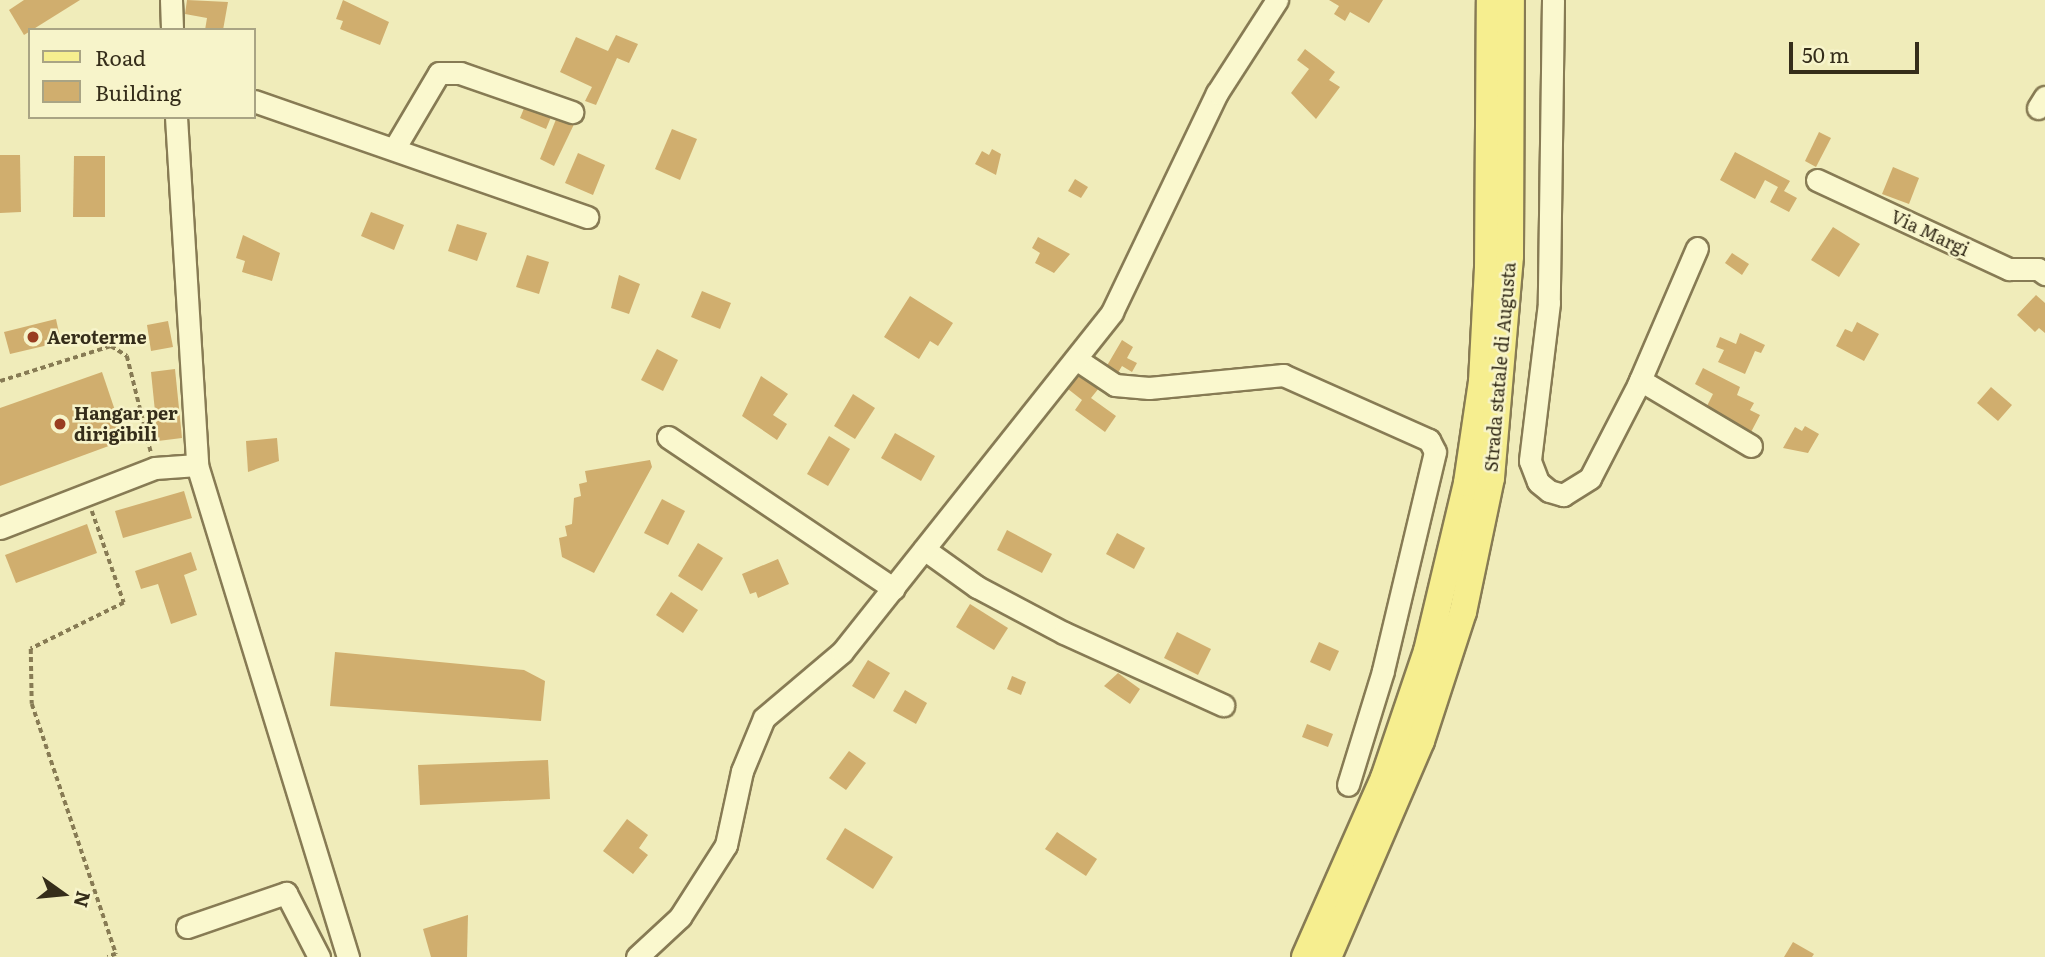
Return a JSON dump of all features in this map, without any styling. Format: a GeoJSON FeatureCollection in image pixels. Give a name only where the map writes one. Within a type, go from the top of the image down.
{"type":"FeatureCollection","features":[{"type":"Feature","properties":{"kind":"main road","name":"Strada statale di Augusta"},"geometry":{"type":"LineString","coordinates":[[1305,957],[1384,778],[1427,651],[1464,496],[1482,382],[1488,269],[1490,0]]}},
{"type":"Feature","properties":{"kind":"main road","name":"Strada statale di Augusta"},"geometry":{"type":"LineString","coordinates":[[1328,957],[1422,741],[1463,612],[1491,478],[1510,270],[1511,0]]}},
{"type":"Feature","properties":{"kind":"street"},"geometry":{"type":"LineString","coordinates":[[171,0],[172,28]]}},
{"type":"Feature","properties":{"kind":"street"},"geometry":{"type":"LineString","coordinates":[[637,957],[680,917],[720,856],[742,771],[764,718],[842,652],[1112,312],[1217,93],[1277,0]]}},
{"type":"Feature","properties":{"kind":"street"},"geometry":{"type":"LineString","coordinates":[[1553,0],[1549,303],[1530,461],[1538,482],[1563,495],[1590,478],[1640,380],[1697,248]]}},
{"type":"Feature","properties":{"kind":"street"},"geometry":{"type":"LineString","coordinates":[[394,149],[439,73],[460,73],[572,112]]}},
{"type":"Feature","properties":{"kind":"street"},"geometry":{"type":"LineString","coordinates":[[256,102],[587,217]]}},
{"type":"Feature","properties":{"kind":"street"},"geometry":{"type":"LineString","coordinates":[[177,119],[197,465],[348,957]]}},
{"type":"Feature","properties":{"kind":"street","name":"Via Margi"},"geometry":{"type":"LineString","coordinates":[[1817,180],[2009,269],[2038,268],[2045,274]]}},
{"type":"Feature","properties":{"kind":"street"},"geometry":{"type":"LineString","coordinates":[[1076,359],[1115,385],[1149,388],[1283,375],[1429,440],[1435,452],[1432,465],[1383,671],[1348,785]]}},
{"type":"Feature","properties":{"kind":"street"},"geometry":{"type":"LineString","coordinates":[[1640,380],[1751,446]]}},
{"type":"Feature","properties":{"kind":"street"},"geometry":{"type":"LineString","coordinates":[[668,437],[894,589]]}},
{"type":"Feature","properties":{"kind":"street"},"geometry":{"type":"LineString","coordinates":[[0,528],[155,468],[197,465]]}},
{"type":"Feature","properties":{"kind":"street"},"geometry":{"type":"LineString","coordinates":[[924,549],[977,587],[1064,633],[1223,705]]}},
{"type":"Feature","properties":{"kind":"street"},"geometry":{"type":"LineString","coordinates":[[187,927],[286,893],[319,957]]}},
{"type":"Feature","properties":{"kind":"path"},"geometry":{"type":"LineString","coordinates":[[0,381],[111,346],[127,356],[155,468]]}},
{"type":"Feature","properties":{"kind":"path"},"geometry":{"type":"LineString","coordinates":[[87,495],[124,603],[31,649],[32,704],[116,954],[108,957]]}},
{"type":"Feature","properties":{"kind":"building"},"geometry":{"type":"Polygon","coordinates":[[[24,0],[80,0],[35,28],[28,28],[28,32],[24,35],[9,10],[24,0]]]}},
{"type":"Feature","properties":{"kind":"building"},"geometry":{"type":"Polygon","coordinates":[[[187,0],[228,2],[223,28],[205,28],[207,18],[185,14],[187,0]]]}},
{"type":"Feature","properties":{"kind":"building"},"geometry":{"type":"Polygon","coordinates":[[[343,0],[389,22],[380,45],[340,29],[343,21],[336,19],[343,0]]]}},
{"type":"Feature","properties":{"kind":"building"},"geometry":{"type":"Polygon","coordinates":[[[1329,0],[1383,0],[1369,23],[1350,12],[1345,21],[1334,14],[1339,6],[1329,0]]]}},
{"type":"Feature","properties":{"kind":"building"},"geometry":{"type":"Polygon","coordinates":[[[616,35],[638,44],[629,63],[617,58],[596,105],[585,101],[592,87],[560,72],[576,37],[608,51],[616,35]]]}},
{"type":"Feature","properties":{"kind":"building"},"geometry":{"type":"Polygon","coordinates":[[[1305,49],[1335,72],[1329,80],[1340,87],[1316,119],[1291,93],[1309,69],[1297,60],[1305,49]]]}},
{"type":"Feature","properties":{"kind":"building"},"geometry":{"type":"Polygon","coordinates":[[[525,106],[551,117],[546,129],[520,118],[525,106]]]}},
{"type":"Feature","properties":{"kind":"building"},"geometry":{"type":"Polygon","coordinates":[[[559,112],[577,118],[554,166],[540,159],[559,112]]]}},
{"type":"Feature","properties":{"kind":"building"},"geometry":{"type":"Polygon","coordinates":[[[672,129],[697,139],[680,180],[655,169],[672,129]]]}},
{"type":"Feature","properties":{"kind":"building"},"geometry":{"type":"Polygon","coordinates":[[[1819,132],[1831,138],[1816,167],[1805,161],[1819,132]]]}},
{"type":"Feature","properties":{"kind":"building"},"geometry":{"type":"Polygon","coordinates":[[[992,149],[1001,154],[996,175],[975,164],[982,151],[989,155],[992,149]]]}},
{"type":"Feature","properties":{"kind":"building"},"geometry":{"type":"Polygon","coordinates":[[[1735,152],[1790,181],[1784,191],[1797,198],[1789,212],[1770,202],[1778,187],[1765,180],[1755,199],[1720,180],[1735,152]]]}},
{"type":"Feature","properties":{"kind":"building"},"geometry":{"type":"Polygon","coordinates":[[[578,153],[605,165],[593,195],[565,183],[578,153]]]}},
{"type":"Feature","properties":{"kind":"building"},"geometry":{"type":"Polygon","coordinates":[[[0,155],[20,155],[21,212],[0,213],[0,155]]]}},
{"type":"Feature","properties":{"kind":"building"},"geometry":{"type":"Polygon","coordinates":[[[74,156],[105,156],[105,217],[73,217],[74,156]]]}},
{"type":"Feature","properties":{"kind":"building"},"geometry":{"type":"Polygon","coordinates":[[[1893,167],[1919,178],[1909,204],[1882,194],[1893,167]]]}},
{"type":"Feature","properties":{"kind":"building"},"geometry":{"type":"Polygon","coordinates":[[[1075,179],[1088,187],[1081,198],[1068,191],[1075,179]]]}},
{"type":"Feature","properties":{"kind":"building"},"geometry":{"type":"Polygon","coordinates":[[[371,212],[404,225],[394,250],[361,236],[371,212]]]}},
{"type":"Feature","properties":{"kind":"building"},"geometry":{"type":"Polygon","coordinates":[[[457,224],[487,233],[477,261],[448,251],[457,224]]]}},
{"type":"Feature","properties":{"kind":"building"},"geometry":{"type":"Polygon","coordinates":[[[1833,227],[1860,244],[1839,277],[1811,260],[1833,227]]]}},
{"type":"Feature","properties":{"kind":"building"},"geometry":{"type":"Polygon","coordinates":[[[243,235],[280,253],[272,281],[242,272],[245,261],[236,258],[243,235]]]}},
{"type":"Feature","properties":{"kind":"building"},"geometry":{"type":"Polygon","coordinates":[[[1038,237],[1070,254],[1054,273],[1035,263],[1040,253],[1032,248],[1038,237]]]}},
{"type":"Feature","properties":{"kind":"building"},"geometry":{"type":"Polygon","coordinates":[[[1732,253],[1749,264],[1742,275],[1725,263],[1732,253]]]}},
{"type":"Feature","properties":{"kind":"building"},"geometry":{"type":"Polygon","coordinates":[[[527,255],[549,262],[539,294],[516,287],[527,255]]]}},
{"type":"Feature","properties":{"kind":"building"},"geometry":{"type":"Polygon","coordinates":[[[619,275],[640,284],[629,314],[611,308],[619,275]]]}},
{"type":"Feature","properties":{"kind":"building"},"geometry":{"type":"Polygon","coordinates":[[[702,291],[731,303],[720,329],[691,317],[702,291]]]}},
{"type":"Feature","properties":{"kind":"building"},"geometry":{"type":"Polygon","coordinates":[[[2036,295],[2045,303],[2045,333],[2039,328],[2035,332],[2017,315],[2036,295]]]}},
{"type":"Feature","properties":{"kind":"building"},"geometry":{"type":"Polygon","coordinates":[[[910,296],[953,323],[938,346],[930,341],[919,359],[884,337],[910,296]]]}},
{"type":"Feature","properties":{"kind":"building","name":"Aeroterme"},"geometry":{"type":"Polygon","coordinates":[[[56,319],[61,342],[10,354],[4,332],[56,319]]]}},
{"type":"Feature","properties":{"kind":"building"},"geometry":{"type":"Polygon","coordinates":[[[168,321],[173,347],[151,351],[147,325],[168,321]]]}},
{"type":"Feature","properties":{"kind":"building"},"geometry":{"type":"Polygon","coordinates":[[[1857,322],[1879,334],[1864,361],[1836,346],[1845,329],[1852,332],[1857,322]]]}},
{"type":"Feature","properties":{"kind":"building"},"geometry":{"type":"Polygon","coordinates":[[[1740,333],[1765,345],[1761,353],[1755,351],[1745,374],[1718,362],[1724,350],[1716,347],[1720,337],[1736,344],[1740,333]]]}},
{"type":"Feature","properties":{"kind":"building"},"geometry":{"type":"Polygon","coordinates":[[[1122,340],[1133,347],[1127,358],[1137,363],[1132,372],[1122,366],[1116,376],[1105,369],[1122,340]]]}},
{"type":"Feature","properties":{"kind":"building"},"geometry":{"type":"Polygon","coordinates":[[[657,349],[678,360],[663,391],[641,380],[657,349]]]}},
{"type":"Feature","properties":{"kind":"building"},"geometry":{"type":"Polygon","coordinates":[[[1703,368],[1740,387],[1737,395],[1754,403],[1750,410],[1760,415],[1750,434],[1705,410],[1713,394],[1695,384],[1703,368]]]}},
{"type":"Feature","properties":{"kind":"building"},"geometry":{"type":"Polygon","coordinates":[[[175,369],[182,438],[158,441],[151,372],[175,369]]]}},
{"type":"Feature","properties":{"kind":"building","name":"Hangar per dirigibili"},"geometry":{"type":"Polygon","coordinates":[[[102,372],[125,440],[0,486],[0,408],[102,372]]]}},
{"type":"Feature","properties":{"kind":"building"},"geometry":{"type":"Polygon","coordinates":[[[1080,374],[1099,388],[1091,398],[1116,416],[1105,432],[1075,410],[1082,400],[1068,389],[1080,374]]]}},
{"type":"Feature","properties":{"kind":"building"},"geometry":{"type":"Polygon","coordinates":[[[761,376],[788,394],[773,415],[787,424],[777,440],[742,416],[761,376]]]}},
{"type":"Feature","properties":{"kind":"building"},"geometry":{"type":"Polygon","coordinates":[[[1991,387],[2012,405],[1998,421],[1977,403],[1991,387]]]}},
{"type":"Feature","properties":{"kind":"building"},"geometry":{"type":"Polygon","coordinates":[[[853,394],[875,408],[855,439],[834,426],[853,394]]]}},
{"type":"Feature","properties":{"kind":"building"},"geometry":{"type":"Polygon","coordinates":[[[1805,426],[1819,434],[1808,453],[1783,448],[1795,427],[1802,431],[1805,426]]]}},
{"type":"Feature","properties":{"kind":"building"},"geometry":{"type":"Polygon","coordinates":[[[895,433],[935,456],[921,481],[881,458],[895,433]]]}},
{"type":"Feature","properties":{"kind":"building"},"geometry":{"type":"Polygon","coordinates":[[[829,436],[850,449],[828,486],[807,474],[829,436]]]}},
{"type":"Feature","properties":{"kind":"building"},"geometry":{"type":"Polygon","coordinates":[[[277,438],[279,461],[248,472],[246,441],[277,438]]]}},
{"type":"Feature","properties":{"kind":"building"},"geometry":{"type":"Polygon","coordinates":[[[650,460],[652,467],[594,573],[562,557],[559,538],[567,536],[565,526],[572,524],[574,498],[581,496],[579,484],[587,482],[585,471],[650,460]]]}},
{"type":"Feature","properties":{"kind":"building"},"geometry":{"type":"Polygon","coordinates":[[[184,491],[192,518],[123,538],[115,511],[184,491]]]}},
{"type":"Feature","properties":{"kind":"building"},"geometry":{"type":"Polygon","coordinates":[[[662,499],[685,511],[668,545],[644,533],[662,499]]]}},
{"type":"Feature","properties":{"kind":"building"},"geometry":{"type":"Polygon","coordinates":[[[87,524],[97,553],[16,583],[5,555],[87,524]]]}},
{"type":"Feature","properties":{"kind":"building"},"geometry":{"type":"Polygon","coordinates":[[[1007,530],[1052,554],[1042,573],[997,550],[1007,530]]]}},
{"type":"Feature","properties":{"kind":"building"},"geometry":{"type":"Polygon","coordinates":[[[1117,533],[1145,548],[1134,569],[1106,554],[1117,533]]]}},
{"type":"Feature","properties":{"kind":"building"},"geometry":{"type":"Polygon","coordinates":[[[698,543],[723,558],[702,591],[678,576],[698,543]]]}},
{"type":"Feature","properties":{"kind":"building"},"geometry":{"type":"Polygon","coordinates":[[[191,552],[197,570],[184,575],[197,615],[171,624],[158,584],[141,589],[135,571],[191,552]]]}},
{"type":"Feature","properties":{"kind":"building"},"geometry":{"type":"Polygon","coordinates":[[[778,559],[789,584],[758,598],[756,592],[750,594],[742,574],[778,559]]]}},
{"type":"Feature","properties":{"kind":"building"},"geometry":{"type":"Polygon","coordinates":[[[671,592],[698,610],[683,633],[656,615],[671,592]]]}},
{"type":"Feature","properties":{"kind":"building"},"geometry":{"type":"Polygon","coordinates":[[[970,604],[1008,628],[994,650],[956,627],[970,604]]]}},
{"type":"Feature","properties":{"kind":"building"},"geometry":{"type":"Polygon","coordinates":[[[1177,632],[1211,649],[1198,675],[1164,658],[1177,632]]]}},
{"type":"Feature","properties":{"kind":"building"},"geometry":{"type":"Polygon","coordinates":[[[1319,642],[1339,651],[1330,671],[1310,662],[1319,642]]]}},
{"type":"Feature","properties":{"kind":"building"},"geometry":{"type":"Polygon","coordinates":[[[335,652],[524,670],[545,681],[541,721],[330,706],[335,652]]]}},
{"type":"Feature","properties":{"kind":"building"},"geometry":{"type":"Polygon","coordinates":[[[868,660],[890,673],[874,699],[852,686],[868,660]]]}},
{"type":"Feature","properties":{"kind":"building"},"geometry":{"type":"Polygon","coordinates":[[[1118,673],[1140,689],[1130,704],[1104,686],[1118,673]]]}},
{"type":"Feature","properties":{"kind":"building"},"geometry":{"type":"Polygon","coordinates":[[[1012,676],[1026,682],[1021,695],[1007,689],[1012,676]]]}},
{"type":"Feature","properties":{"kind":"building"},"geometry":{"type":"Polygon","coordinates":[[[905,690],[927,703],[916,724],[893,711],[905,690]]]}},
{"type":"Feature","properties":{"kind":"building"},"geometry":{"type":"Polygon","coordinates":[[[1307,724],[1333,734],[1328,747],[1302,737],[1307,724]]]}},
{"type":"Feature","properties":{"kind":"building"},"geometry":{"type":"Polygon","coordinates":[[[849,751],[866,763],[846,790],[829,778],[849,751]]]}},
{"type":"Feature","properties":{"kind":"building"},"geometry":{"type":"Polygon","coordinates":[[[548,760],[550,799],[420,805],[418,765],[548,760]]]}},
{"type":"Feature","properties":{"kind":"building"},"geometry":{"type":"Polygon","coordinates":[[[627,819],[648,835],[639,848],[648,855],[633,874],[603,851],[627,819]]]}},
{"type":"Feature","properties":{"kind":"building"},"geometry":{"type":"Polygon","coordinates":[[[845,828],[893,857],[873,889],[826,859],[845,828]]]}},
{"type":"Feature","properties":{"kind":"building"},"geometry":{"type":"Polygon","coordinates":[[[1057,832],[1097,859],[1086,876],[1045,849],[1057,832]]]}},
{"type":"Feature","properties":{"kind":"building"},"geometry":{"type":"Polygon","coordinates":[[[468,915],[467,957],[431,957],[423,929],[468,915]]]}},
{"type":"Feature","properties":{"kind":"building"},"geometry":{"type":"Polygon","coordinates":[[[1793,942],[1814,954],[1812,957],[1784,957],[1793,942]]]}},
{"type":"Feature","properties":{"kind":"place","name":"Aeroterme"},"geometry":{"type":"Point","coordinates":[33,337]}},
{"type":"Feature","properties":{"kind":"place","name":"Hangar per dirigibili"},"geometry":{"type":"Point","coordinates":[60,424]}}]}
